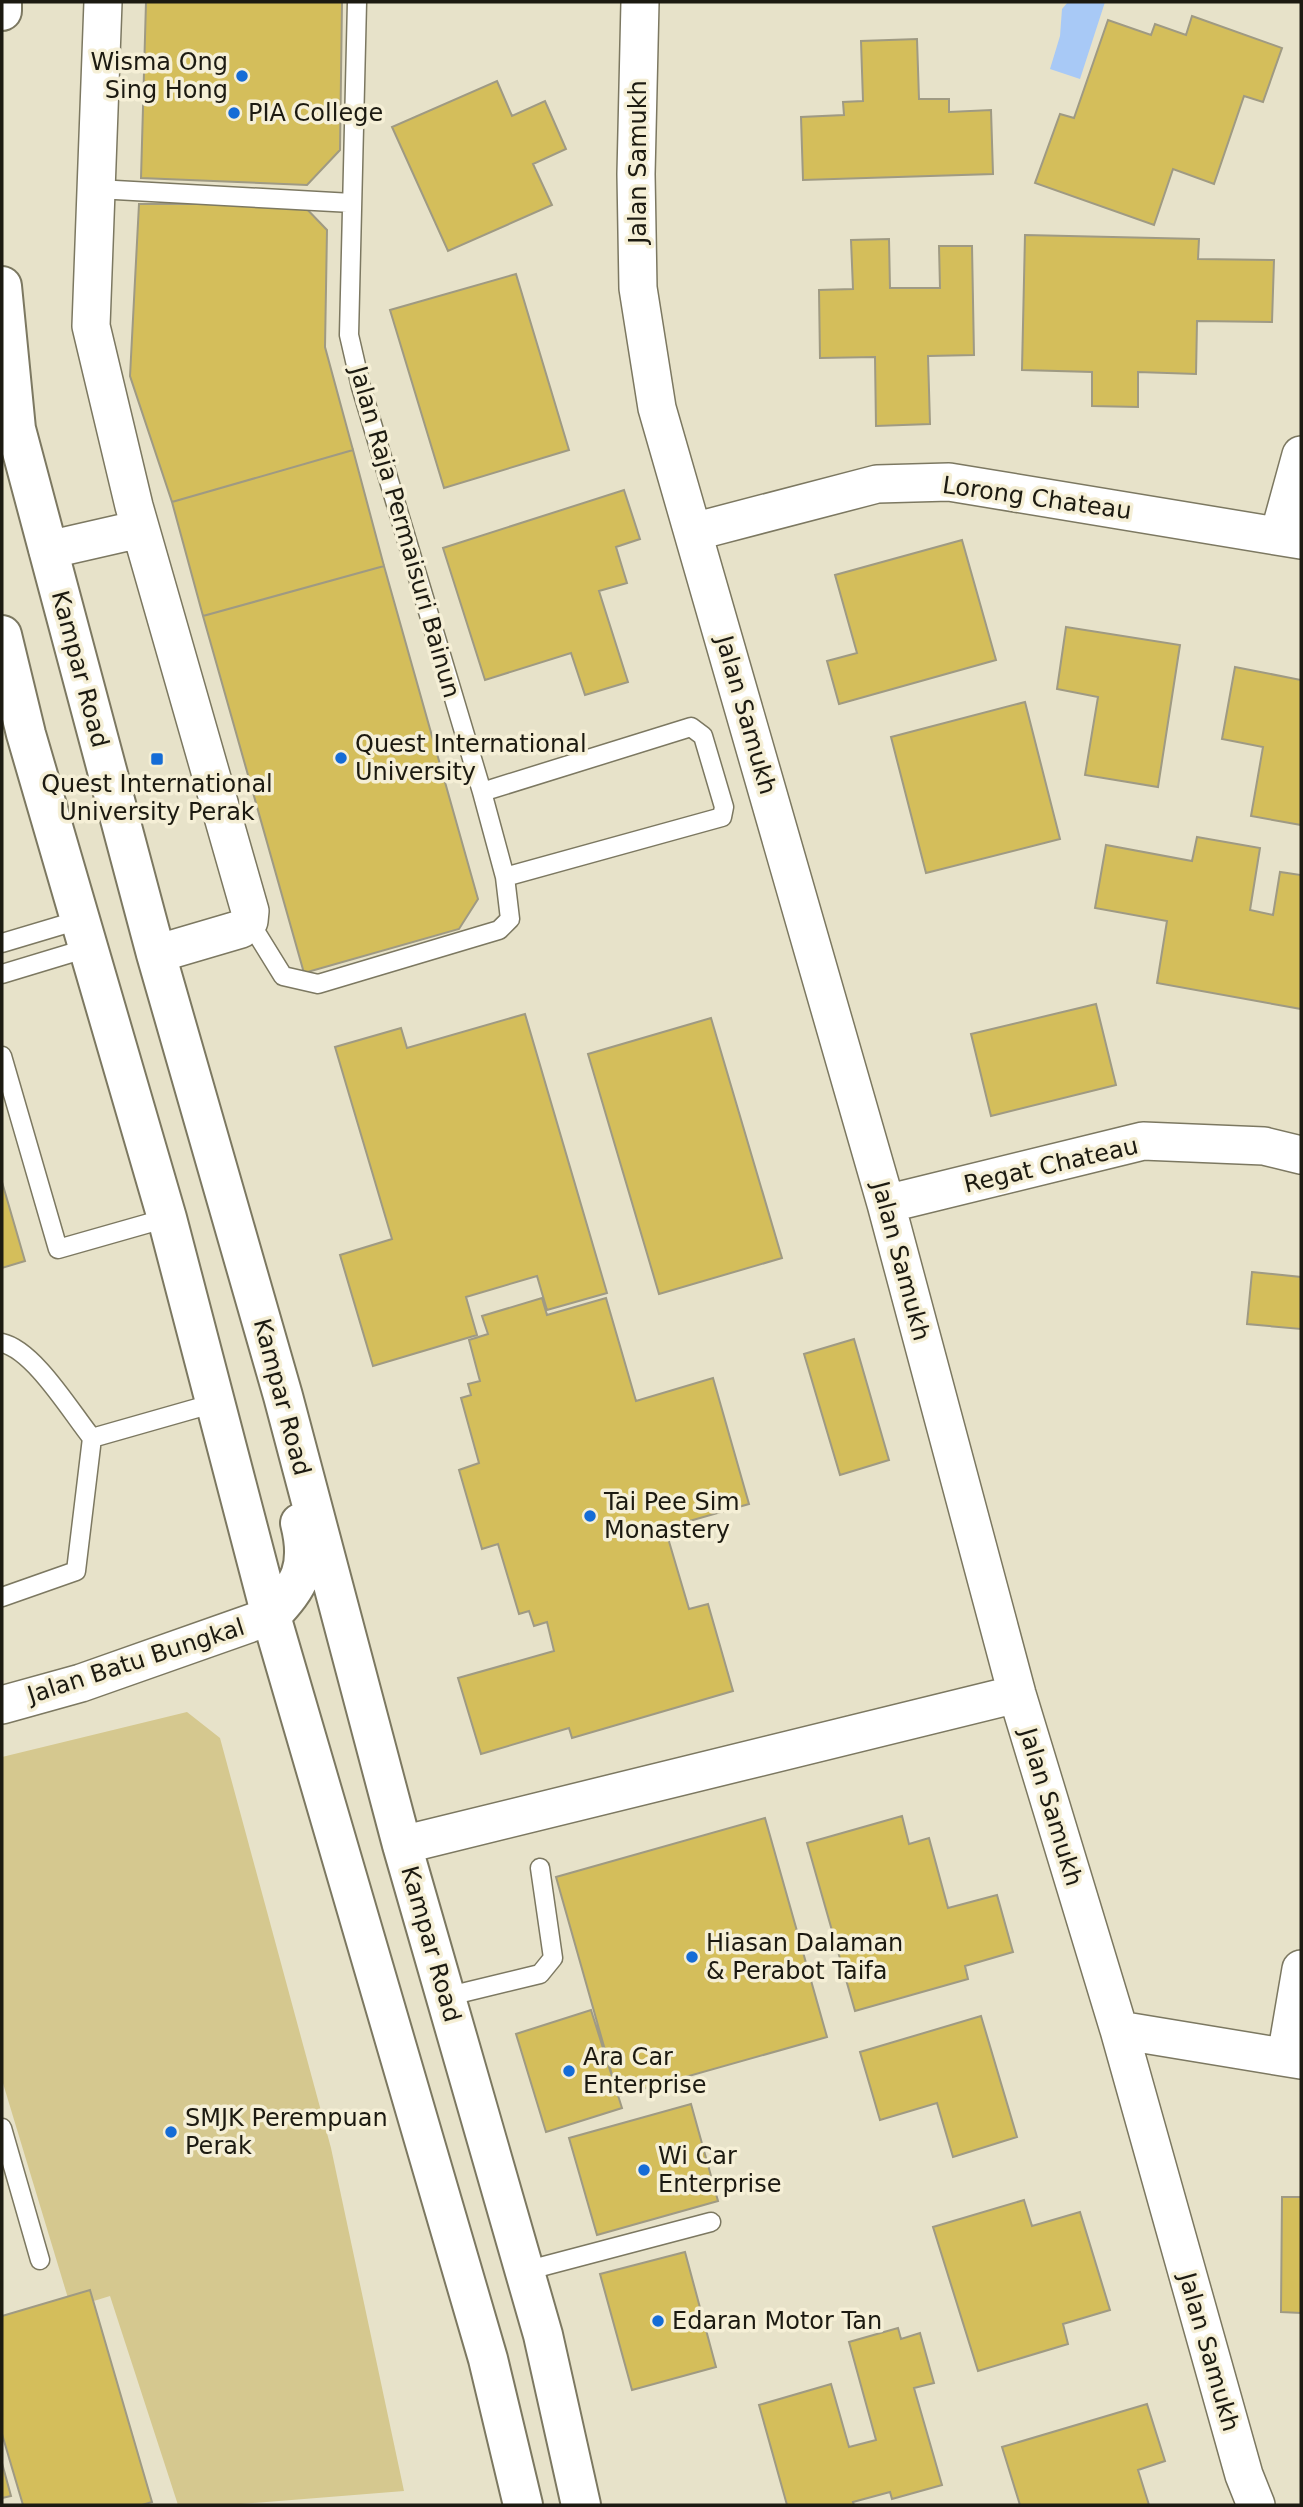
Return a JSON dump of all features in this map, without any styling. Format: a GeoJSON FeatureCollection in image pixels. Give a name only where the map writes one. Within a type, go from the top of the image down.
{"type":"FeatureCollection","features":[{"type":"Feature","properties":{"kind":"main road"},"geometry":{"type":"LineString","coordinates":[[2,2],[2,11]]}},
{"type":"Feature","properties":{"kind":"main road","name":"Kampar Road"},"geometry":{"type":"LineString","coordinates":[[2,286],[16,429],[156,954],[283,1396],[402,1845],[525,2271],[581,2505]]}},
{"type":"Feature","properties":{"kind":"main road"},"geometry":{"type":"LineString","coordinates":[[2,635],[26,734],[167,1218],[271,1616],[488,2359],[523,2505]]}},
{"type":"Feature","properties":{"kind":"main road"},"geometry":{"type":"LineString","coordinates":[[271,1616],[293,1593],[305,1566],[305,1541],[276,1428],[283,1396]]}},
{"type":"Feature","properties":{"kind":"street","name":"Jalan Raja Permaisuri Bainun"},"geometry":{"type":"LineString","coordinates":[[103,2],[91,326],[141,529],[250,911],[250,921]]}},
{"type":"Feature","properties":{"kind":"street","name":"Jalan Samukh"},"geometry":{"type":"LineString","coordinates":[[640,2],[636,174],[638,288],[657,408],[886,1204],[1017,1694],[1119,2030],[1244,2475],[1256,2505]]}},
{"type":"Feature","properties":{"kind":"street"},"geometry":{"type":"LineString","coordinates":[[1290,537],[1301,455]]}},
{"type":"Feature","properties":{"kind":"street","name":"Lorong Chateau"},"geometry":{"type":"LineString","coordinates":[[693,532],[877,484],[949,482],[1290,537]]}},
{"type":"Feature","properties":{"kind":"street"},"geometry":{"type":"LineString","coordinates":[[48,550],[141,529]]}},
{"type":"Feature","properties":{"kind":"street"},"geometry":{"type":"LineString","coordinates":[[156,954],[241,929],[250,921]]}},
{"type":"Feature","properties":{"kind":"street","name":"Regat Chateau"},"geometry":{"type":"LineString","coordinates":[[886,1204],[1143,1141],[1264,1146],[1301,1156]]}},
{"type":"Feature","properties":{"kind":"street","name":"Jalan Batu Bungkal"},"geometry":{"type":"LineString","coordinates":[[2,1705],[81,1683],[271,1616]]}},
{"type":"Feature","properties":{"kind":"street"},"geometry":{"type":"LineString","coordinates":[[402,1845],[1017,1694]]}},
{"type":"Feature","properties":{"kind":"street"},"geometry":{"type":"LineString","coordinates":[[1119,2030],[1294,2059],[1301,1969]]}},
{"type":"Feature","properties":{"kind":"lane","name":"Jalan Raja Permaisuri Bainun"},"geometry":{"type":"LineString","coordinates":[[250,921],[283,976],[318,984],[499,930],[510,919],[505,877],[361,387],[349,335],[357,2]]}},
{"type":"Feature","properties":{"kind":"lane"},"geometry":{"type":"LineString","coordinates":[[97,188],[352,203]]}},
{"type":"Feature","properties":{"kind":"lane"},"geometry":{"type":"LineString","coordinates":[[481,792],[691,726],[702,736],[724,807],[722,817],[505,877]]}},
{"type":"Feature","properties":{"kind":"lane"},"geometry":{"type":"LineString","coordinates":[[2,943],[83,934]]}},
{"type":"Feature","properties":{"kind":"lane"},"geometry":{"type":"LineString","coordinates":[[2,974],[83,934]]}},
{"type":"Feature","properties":{"kind":"lane"},"geometry":{"type":"LineString","coordinates":[[2,1056],[58,1249],[167,1218]]}},
{"type":"Feature","properties":{"kind":"lane"},"geometry":{"type":"LineString","coordinates":[[2,1343],[14,1346],[29,1359],[92,1438],[76,1571],[2,1597]]}},
{"type":"Feature","properties":{"kind":"lane"},"geometry":{"type":"LineString","coordinates":[[92,1438],[215,1403]]}},
{"type":"Feature","properties":{"kind":"lane"},"geometry":{"type":"LineString","coordinates":[[446,1997],[540,1974],[553,1958],[540,1868]]}},
{"type":"Feature","properties":{"kind":"lane"},"geometry":{"type":"LineString","coordinates":[[2,2128],[40,2260]]}},
{"type":"Feature","properties":{"kind":"lane"},"geometry":{"type":"LineString","coordinates":[[525,2271],[711,2222]]}},
{"type":"Feature","properties":{"kind":"shaded area","name":"SMJK Perempuan Perak"},"geometry":{"type":"Polygon","coordinates":[[[187,1712],[220,1738],[331,2148],[404,2491],[229,2505],[178,2505],[110,2296],[71,2308],[2,2080],[2,1757],[187,1712]]]}},
{"type":"Feature","properties":{"kind":"water"},"geometry":{"type":"Polygon","coordinates":[[[1068,2],[1105,2],[1080,79],[1050,69],[1060,36],[1062,9],[1068,2]]]}},
{"type":"Feature","properties":{"kind":"building","name":"Wisma Ong Sing Hong"},"geometry":{"type":"Polygon","coordinates":[[[146,2],[342,2],[340,150],[307,185],[141,178],[146,2]]]}},
{"type":"Feature","properties":{"kind":"building"},"geometry":{"type":"Polygon","coordinates":[[[1192,16],[1282,48],[1263,102],[1244,96],[1214,184],[1173,169],[1154,225],[1035,183],[1060,114],[1074,118],[1108,20],[1151,35],[1155,24],[1186,35],[1192,16]]]}},
{"type":"Feature","properties":{"kind":"building"},"geometry":{"type":"Polygon","coordinates":[[[917,39],[919,99],[949,99],[949,112],[991,110],[993,174],[803,180],[801,117],[844,115],[843,102],[863,101],[861,41],[917,39]]]}},
{"type":"Feature","properties":{"kind":"building"},"geometry":{"type":"Polygon","coordinates":[[[497,81],[512,116],[545,101],[566,149],[533,164],[552,205],[448,251],[392,127],[497,81]]]}},
{"type":"Feature","properties":{"kind":"building"},"geometry":{"type":"Polygon","coordinates":[[[139,204],[302,204],[327,230],[325,347],[353,450],[172,502],[130,376],[139,204]]]}},
{"type":"Feature","properties":{"kind":"building"},"geometry":{"type":"Polygon","coordinates":[[[1025,235],[1199,239],[1198,259],[1274,260],[1272,322],[1197,321],[1196,374],[1138,372],[1138,407],[1092,406],[1092,372],[1022,370],[1025,235]]]}},
{"type":"Feature","properties":{"kind":"building"},"geometry":{"type":"Polygon","coordinates":[[[889,239],[890,288],[940,288],[939,246],[972,246],[974,355],[928,356],[930,424],[876,426],[875,357],[820,358],[819,290],[853,289],[851,240],[889,239]]]}},
{"type":"Feature","properties":{"kind":"building"},"geometry":{"type":"Polygon","coordinates":[[[516,274],[569,450],[444,488],[390,310],[516,274]]]}},
{"type":"Feature","properties":{"kind":"building"},"geometry":{"type":"Polygon","coordinates":[[[353,450],[384,566],[203,616],[172,502],[353,450]]]}},
{"type":"Feature","properties":{"kind":"building"},"geometry":{"type":"Polygon","coordinates":[[[624,490],[640,539],[616,547],[627,583],[599,591],[628,682],[585,695],[571,653],[485,680],[443,548],[624,490]]]}},
{"type":"Feature","properties":{"kind":"building"},"geometry":{"type":"Polygon","coordinates":[[[962,540],[996,660],[839,704],[827,661],[857,653],[835,575],[962,540]]]}},
{"type":"Feature","properties":{"kind":"building","name":"Quest International University"},"geometry":{"type":"Polygon","coordinates":[[[384,566],[478,899],[459,929],[304,973],[203,616],[384,566]]]}},
{"type":"Feature","properties":{"kind":"building"},"geometry":{"type":"Polygon","coordinates":[[[1066,627],[1180,645],[1158,787],[1085,775],[1098,697],[1057,689],[1066,627]]]}},
{"type":"Feature","properties":{"kind":"building"},"geometry":{"type":"Polygon","coordinates":[[[1235,667],[1301,680],[1301,825],[1251,816],[1263,747],[1222,739],[1235,667]]]}},
{"type":"Feature","properties":{"kind":"building"},"geometry":{"type":"Polygon","coordinates":[[[1025,702],[1060,839],[926,873],[891,737],[1025,702]]]}},
{"type":"Feature","properties":{"kind":"building"},"geometry":{"type":"Polygon","coordinates":[[[1197,837],[1260,848],[1250,910],[1273,915],[1280,872],[1301,875],[1301,1009],[1157,983],[1167,921],[1095,908],[1106,845],[1192,861],[1197,837]]]}},
{"type":"Feature","properties":{"kind":"building"},"geometry":{"type":"Polygon","coordinates":[[[1096,1004],[1116,1085],[991,1116],[971,1034],[1096,1004]]]}},
{"type":"Feature","properties":{"kind":"building"},"geometry":{"type":"Polygon","coordinates":[[[525,1014],[607,1293],[547,1310],[537,1276],[466,1297],[477,1335],[373,1366],[340,1255],[392,1239],[335,1047],[401,1028],[407,1048],[525,1014]]]}},
{"type":"Feature","properties":{"kind":"building"},"geometry":{"type":"Polygon","coordinates":[[[711,1018],[782,1258],[659,1294],[588,1054],[711,1018]]]}},
{"type":"Feature","properties":{"kind":"building"},"geometry":{"type":"Polygon","coordinates":[[[2,1182],[25,1261],[2,1268],[2,1182]]]}},
{"type":"Feature","properties":{"kind":"building"},"geometry":{"type":"Polygon","coordinates":[[[1252,1272],[1301,1277],[1301,1329],[1247,1324],[1252,1272]]]}},
{"type":"Feature","properties":{"kind":"building","name":"Tai Pee Sim Monastery"},"geometry":{"type":"Polygon","coordinates":[[[542,1298],[547,1315],[606,1298],[636,1401],[713,1378],[749,1504],[665,1528],[689,1609],[708,1604],[733,1691],[572,1738],[569,1728],[481,1754],[458,1678],[554,1651],[547,1622],[534,1626],[529,1611],[519,1614],[498,1544],[482,1549],[459,1470],[479,1463],[461,1398],[471,1395],[468,1384],[480,1381],[469,1340],[488,1334],[482,1316],[542,1298]]]}},
{"type":"Feature","properties":{"kind":"building"},"geometry":{"type":"Polygon","coordinates":[[[854,1339],[889,1460],[840,1475],[804,1354],[854,1339]]]}},
{"type":"Feature","properties":{"kind":"building"},"geometry":{"type":"Polygon","coordinates":[[[902,1816],[909,1844],[929,1838],[948,1908],[997,1895],[1013,1952],[965,1966],[968,1979],[855,2011],[807,1843],[902,1816]]]}},
{"type":"Feature","properties":{"kind":"building","name":"Hiasan Dalaman & Perabot Taifa"},"geometry":{"type":"Polygon","coordinates":[[[765,1818],[827,2037],[618,2096],[556,1877],[765,1818]]]}},
{"type":"Feature","properties":{"kind":"building","name":"Ara Car Enterprise"},"geometry":{"type":"Polygon","coordinates":[[[591,2010],[622,2108],[546,2132],[516,2034],[591,2010]]]}},
{"type":"Feature","properties":{"kind":"building"},"geometry":{"type":"Polygon","coordinates":[[[981,2016],[1017,2137],[953,2157],[937,2103],[880,2120],[860,2052],[981,2016]]]}},
{"type":"Feature","properties":{"kind":"building","name":"Wi Car Enterprise"},"geometry":{"type":"Polygon","coordinates":[[[691,2104],[718,2201],[597,2235],[569,2138],[691,2104]]]}},
{"type":"Feature","properties":{"kind":"building"},"geometry":{"type":"Polygon","coordinates":[[[1282,2197],[1301,2197],[1301,2313],[1281,2312],[1282,2197]]]}},
{"type":"Feature","properties":{"kind":"building"},"geometry":{"type":"Polygon","coordinates":[[[1024,2200],[1032,2226],[1080,2212],[1110,2310],[1063,2324],[1068,2344],[978,2371],[933,2227],[1024,2200]]]}},
{"type":"Feature","properties":{"kind":"building","name":"Edaran Motor Tan"},"geometry":{"type":"Polygon","coordinates":[[[685,2252],[716,2367],[632,2390],[600,2274],[685,2252]]]}},
{"type":"Feature","properties":{"kind":"building"},"geometry":{"type":"Polygon","coordinates":[[[90,2290],[152,2502],[142,2505],[23,2505],[2,2434],[2,2316],[90,2290]]]}},
{"type":"Feature","properties":{"kind":"building"},"geometry":{"type":"Polygon","coordinates":[[[898,2328],[901,2339],[920,2333],[934,2383],[914,2388],[942,2485],[892,2499],[890,2492],[853,2502],[854,2505],[787,2505],[759,2405],[831,2384],[849,2447],[876,2440],[849,2342],[898,2328]]]}},
{"type":"Feature","properties":{"kind":"building"},"geometry":{"type":"Polygon","coordinates":[[[1147,2404],[1165,2461],[1138,2470],[1149,2505],[1020,2505],[1002,2447],[1147,2404]]]}},
{"type":"Feature","properties":{"kind":"building"},"geometry":{"type":"Polygon","coordinates":[[[2,2463],[11,2496],[2,2498],[2,2463]]]}},
{"type":"Feature","properties":{"kind":"place","name":"Wisma Ong Sing Hong"},"geometry":{"type":"Point","coordinates":[242,76]}},
{"type":"Feature","properties":{"kind":"place","name":"PIA College"},"geometry":{"type":"Point","coordinates":[234,113]}},
{"type":"Feature","properties":{"kind":"place","name":"Quest International University"},"geometry":{"type":"Point","coordinates":[341,758]}},
{"type":"Feature","properties":{"kind":"place","name":"Quest International University Perak"},"geometry":{"type":"Point","coordinates":[157,759]}},
{"type":"Feature","properties":{"kind":"place","name":"Tai Pee Sim Monastery"},"geometry":{"type":"Point","coordinates":[590,1516]}},
{"type":"Feature","properties":{"kind":"place","name":"Hiasan Dalaman & Perabot Taifa"},"geometry":{"type":"Point","coordinates":[692,1957]}},
{"type":"Feature","properties":{"kind":"place","name":"Ara Car Enterprise"},"geometry":{"type":"Point","coordinates":[569,2071]}},
{"type":"Feature","properties":{"kind":"place","name":"SMJK Perempuan Perak"},"geometry":{"type":"Point","coordinates":[171,2132]}},
{"type":"Feature","properties":{"kind":"place","name":"Wi Car Enterprise"},"geometry":{"type":"Point","coordinates":[644,2170]}},
{"type":"Feature","properties":{"kind":"place","name":"Edaran Motor Tan"},"geometry":{"type":"Point","coordinates":[658,2321]}}]}
